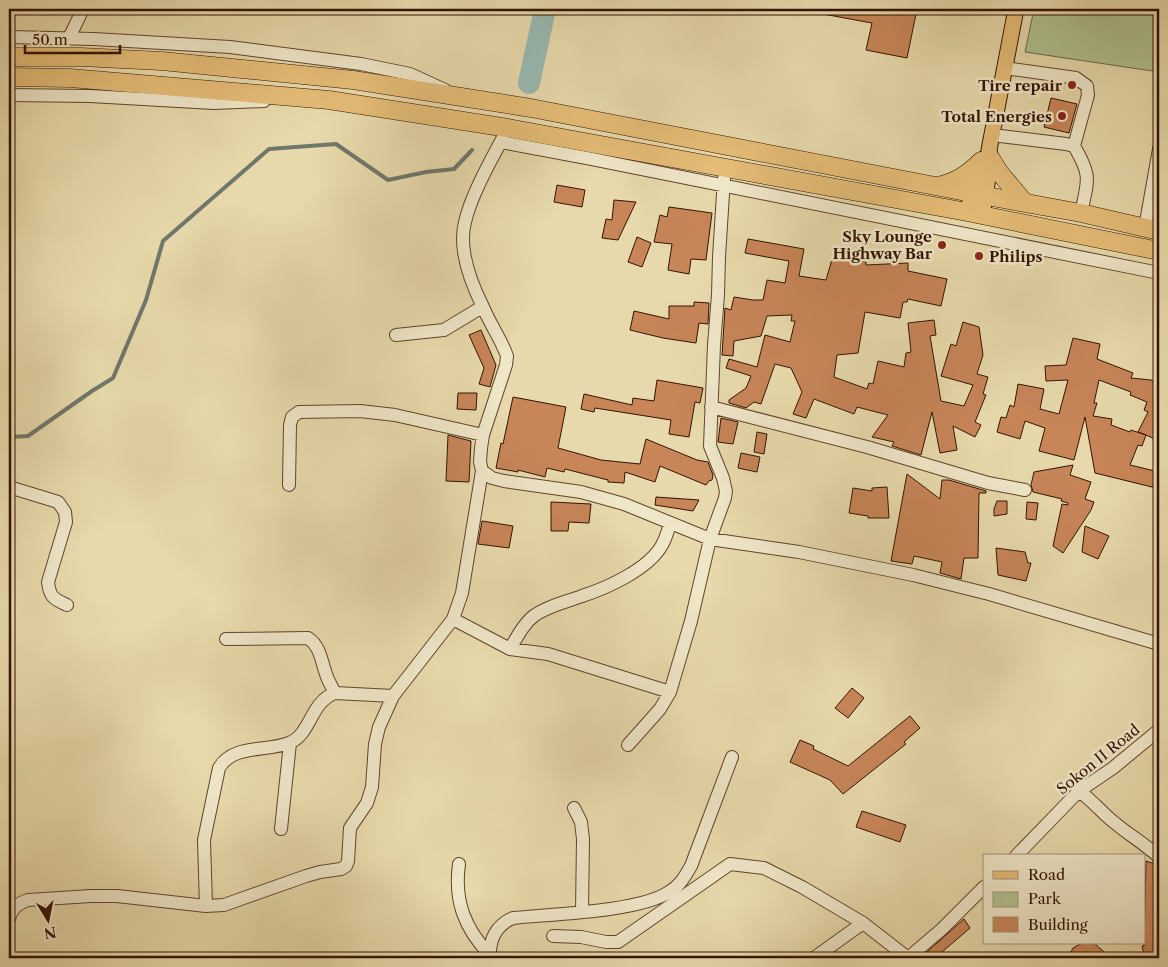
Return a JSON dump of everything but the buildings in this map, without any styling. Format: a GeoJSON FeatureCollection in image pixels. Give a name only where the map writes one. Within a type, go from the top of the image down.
{"type":"FeatureCollection","features":[{"type":"Feature","properties":{"kind":"highway"},"geometry":{"type":"LineString","coordinates":[[9,57],[81,57],[162,61],[353,80],[532,108],[979,195],[1081,212],[1152,229]]}},
{"type":"Feature","properties":{"kind":"highway"},"geometry":{"type":"LineString","coordinates":[[9,77],[70,78],[329,100],[724,177],[902,201],[1159,252]]}},
{"type":"Feature","properties":{"kind":"highway"},"geometry":{"type":"LineString","coordinates":[[937,186],[961,178],[988,151],[1003,178],[1025,203]]}},
{"type":"Feature","properties":{"kind":"highway"},"geometry":{"type":"LineString","coordinates":[[902,201],[908,180]]}},
{"type":"Feature","properties":{"kind":"main road"},"geometry":{"type":"LineString","coordinates":[[974,214],[1016,9]]}},
{"type":"Feature","properties":{"kind":"street"},"geometry":{"type":"LineString","coordinates":[[69,38],[83,9]]}},
{"type":"Feature","properties":{"kind":"street"},"geometry":{"type":"LineString","coordinates":[[9,37],[69,38],[230,47],[362,64],[410,74],[459,97]]}},
{"type":"Feature","properties":{"kind":"street"},"geometry":{"type":"LineString","coordinates":[[1005,68],[1076,78],[1087,86],[1088,95],[1074,146],[1085,165],[1087,175],[1081,212]]}},
{"type":"Feature","properties":{"kind":"street"},"geometry":{"type":"LineString","coordinates":[[9,95],[90,96],[214,103],[329,100]]}},
{"type":"Feature","properties":{"kind":"street"},"geometry":{"type":"LineString","coordinates":[[9,919],[11,911],[18,903],[28,900],[91,896],[117,896],[206,906],[224,906],[306,876],[341,869],[346,866],[350,828],[367,803],[372,787],[375,744],[379,727],[393,696],[453,619],[462,592],[482,471],[480,462],[483,435],[506,365],[507,356],[482,306],[468,266],[463,244],[465,222],[481,181],[504,135]]}},
{"type":"Feature","properties":{"kind":"street"},"geometry":{"type":"LineString","coordinates":[[988,151],[1066,144],[1074,146]]}},
{"type":"Feature","properties":{"kind":"street"},"geometry":{"type":"LineString","coordinates":[[1152,229],[1159,149]]}},
{"type":"Feature","properties":{"kind":"street"},"geometry":{"type":"LineString","coordinates":[[628,744],[660,709],[670,692],[691,621],[710,539],[723,506],[726,491],[723,478],[710,446],[724,177],[1159,273]]}},
{"type":"Feature","properties":{"kind":"street"},"geometry":{"type":"LineString","coordinates":[[396,335],[444,330],[482,306]]}},
{"type":"Feature","properties":{"kind":"street"},"geometry":{"type":"LineString","coordinates":[[711,407],[867,446],[988,483],[1025,490]]}},
{"type":"Feature","properties":{"kind":"street"},"geometry":{"type":"LineString","coordinates":[[289,485],[290,425],[292,417],[299,412],[360,411],[395,415],[483,435]]}},
{"type":"Feature","properties":{"kind":"street"},"geometry":{"type":"LineString","coordinates":[[482,471],[492,478],[504,482],[581,492],[624,504],[710,539],[799,552],[914,575],[989,594],[1159,644]]}},
{"type":"Feature","properties":{"kind":"street"},"geometry":{"type":"LineString","coordinates":[[9,487],[58,502],[65,512],[66,522],[48,582],[49,592],[54,599],[67,605]]}},
{"type":"Feature","properties":{"kind":"street"},"geometry":{"type":"LineString","coordinates":[[510,649],[523,627],[533,616],[546,608],[596,591],[621,580],[653,557],[662,546],[670,523]]}},
{"type":"Feature","properties":{"kind":"street"},"geometry":{"type":"LineString","coordinates":[[453,619],[510,649],[548,654],[670,692]]}},
{"type":"Feature","properties":{"kind":"street"},"geometry":{"type":"LineString","coordinates":[[226,639],[308,638],[314,642],[322,658],[326,674],[335,693]]}},
{"type":"Feature","properties":{"kind":"street"},"geometry":{"type":"LineString","coordinates":[[206,906],[204,840],[219,768],[224,759],[239,753],[290,743],[300,735],[321,701],[335,693],[393,696]]}},
{"type":"Feature","properties":{"kind":"street","name":"Sokon II Road"},"geometry":{"type":"LineString","coordinates":[[1018,854],[1079,791],[1113,768],[1159,730]]}},
{"type":"Feature","properties":{"kind":"street"},"geometry":{"type":"LineString","coordinates":[[281,829],[290,743]]}},
{"type":"Feature","properties":{"kind":"street"},"geometry":{"type":"LineString","coordinates":[[490,956],[490,944],[499,926],[513,918],[616,908],[656,899],[670,892],[683,880],[691,866],[732,757]]}},
{"type":"Feature","properties":{"kind":"street"},"geometry":{"type":"LineString","coordinates":[[1079,791],[1090,799],[1115,824],[1144,843],[1159,857]]}},
{"type":"Feature","properties":{"kind":"street"},"geometry":{"type":"LineString","coordinates":[[574,808],[581,822],[583,839],[582,911]]}},
{"type":"Feature","properties":{"kind":"street"},"geometry":{"type":"LineString","coordinates":[[459,864],[457,880],[458,900],[476,941],[490,956]]}},
{"type":"Feature","properties":{"kind":"street"},"geometry":{"type":"LineString","coordinates":[[553,936],[581,937],[606,942],[618,942],[730,864],[764,868],[802,887],[863,923],[908,958],[942,929],[983,888]]}},
{"type":"Feature","properties":{"kind":"street"},"geometry":{"type":"LineString","coordinates":[[814,958],[863,923]]}},
{"type":"Feature","properties":{"kind":"green space"},"geometry":{"type":"Polygon","coordinates":[[[1034,9],[1159,9],[1159,72],[1025,52],[1034,9]]]}},
{"type":"Feature","properties":{"kind":"waterway"},"geometry":{"type":"LineString","coordinates":[[529,83],[545,9]]}},
{"type":"Feature","properties":{"kind":"waterway"},"geometry":{"type":"LineString","coordinates":[[9,437],[28,436],[113,378],[146,300],[163,241],[269,149],[336,144],[388,180],[426,172],[454,169],[472,150]]}},
{"type":"Feature","properties":{"kind":"place","name":"Tire repair"},"geometry":{"type":"Point","coordinates":[1072,85]}},
{"type":"Feature","properties":{"kind":"place","name":"Total Energies"},"geometry":{"type":"Point","coordinates":[1062,116]}},
{"type":"Feature","properties":{"kind":"place","name":"Sky Lounge Highway Bar"},"geometry":{"type":"Point","coordinates":[942,245]}},
{"type":"Feature","properties":{"kind":"place","name":"Philips"},"geometry":{"type":"Point","coordinates":[979,256]}}]}
